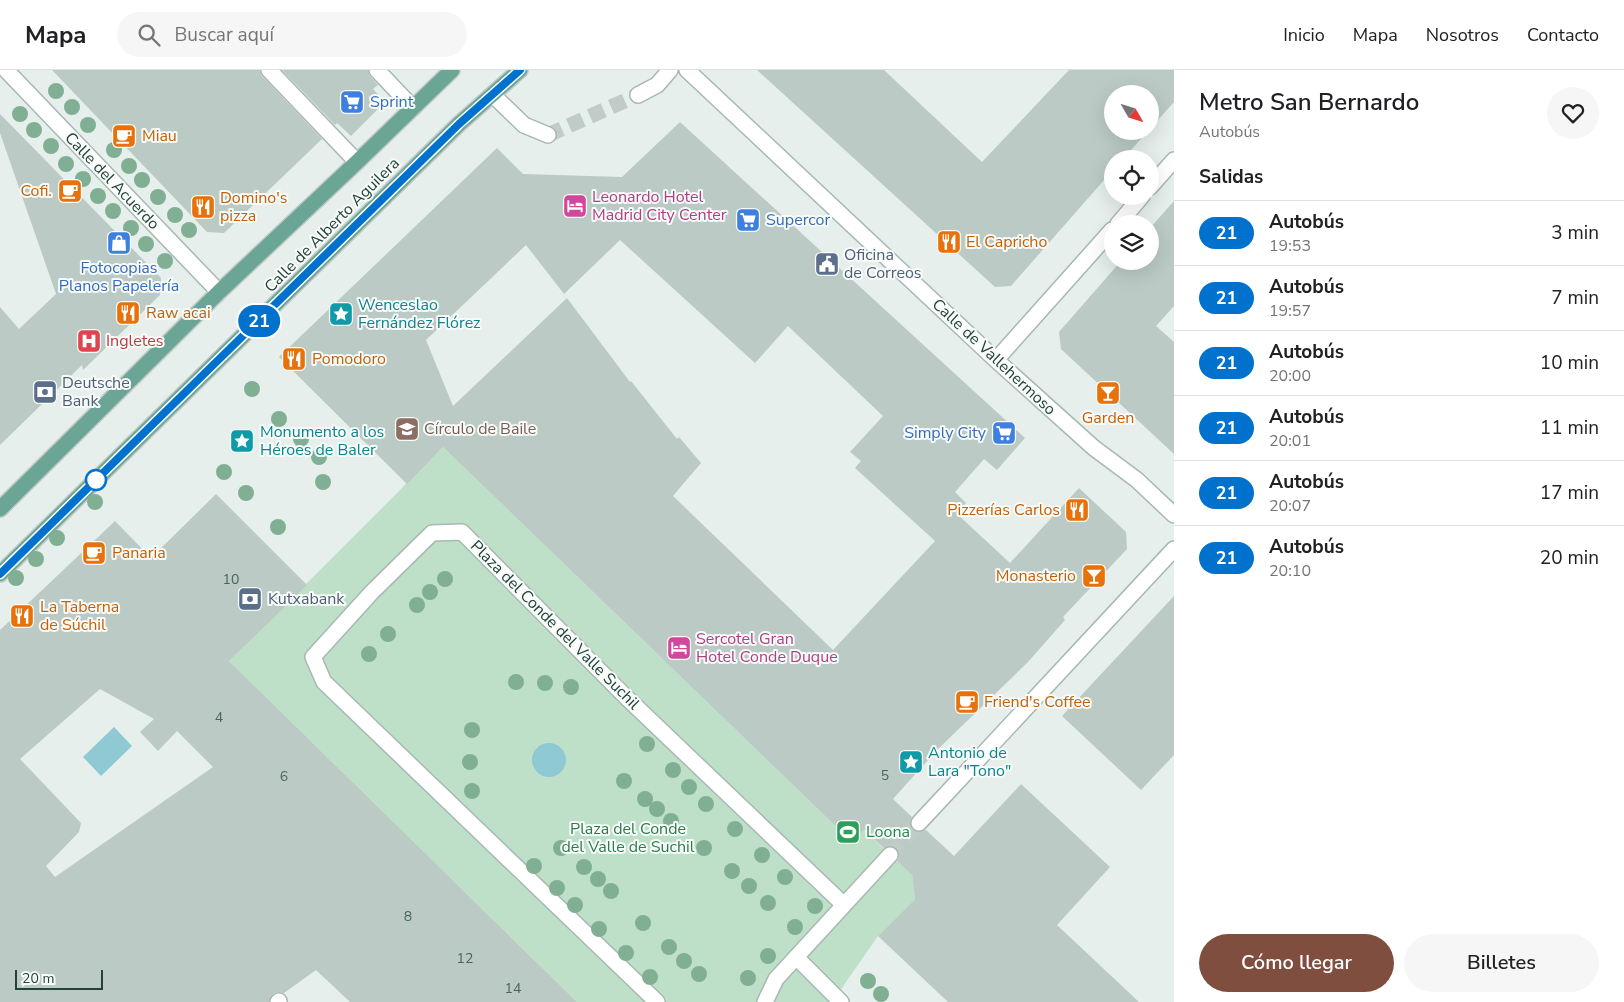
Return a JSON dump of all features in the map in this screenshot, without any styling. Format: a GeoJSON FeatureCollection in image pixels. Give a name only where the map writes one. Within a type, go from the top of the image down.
{"type":"FeatureCollection","features":[{"type":"Feature","properties":{"kind":"main road","name":"Calle de Alberto Aguilera"},"geometry":{"type":"LineString","coordinates":[[0,509],[219,292],[452,70]]}},
{"type":"Feature","properties":{"kind":"main road","name":"Calle de Alberto Aguilera"},"geometry":{"type":"LineString","coordinates":[[0,574],[459,124],[520,70]]}},
{"type":"Feature","properties":{"kind":"street","name":"Calle del Acuerdo"},"geometry":{"type":"LineString","coordinates":[[6,70],[219,292]]}},
{"type":"Feature","properties":{"kind":"street"},"geometry":{"type":"LineString","coordinates":[[269,70],[357,162]]}},
{"type":"Feature","properties":{"kind":"street"},"geometry":{"type":"LineString","coordinates":[[377,70],[413,108]]}},
{"type":"Feature","properties":{"kind":"street"},"geometry":{"type":"LineString","coordinates":[[638,95],[657,85],[670,70]]}},
{"type":"Feature","properties":{"kind":"street","name":"Calle de Vallehermoso"},"geometry":{"type":"LineString","coordinates":[[687,70],[996,360],[1094,448],[1137,480],[1174,515]]}},
{"type":"Feature","properties":{"kind":"street"},"geometry":{"type":"LineString","coordinates":[[493,95],[524,125],[548,135]]}},
{"type":"Feature","properties":{"kind":"street"},"geometry":{"type":"LineString","coordinates":[[1159,177],[1174,160]]}},
{"type":"Feature","properties":{"kind":"street"},"geometry":{"type":"LineString","coordinates":[[1126,215],[1134,205]]}},
{"type":"Feature","properties":{"kind":"street"},"geometry":{"type":"LineString","coordinates":[[996,360],[1104,239]]}},
{"type":"Feature","properties":{"kind":"street","name":"Plaza del Conde del Valle Suchil"},"geometry":{"type":"LineString","coordinates":[[657,1002],[324,682],[313,657],[372,592],[432,533],[462,532],[626,697],[844,905]]}},
{"type":"Feature","properties":{"kind":"street"},"geometry":{"type":"LineString","coordinates":[[919,823],[1174,550]]}},
{"type":"Feature","properties":{"kind":"street"},"geometry":{"type":"LineString","coordinates":[[765,1002],[776,979],[890,854]]}},
{"type":"Feature","properties":{"kind":"street"},"geometry":{"type":"LineString","coordinates":[[796,957],[841,1002]]}},
{"type":"Feature","properties":{"kind":"green space","name":"Plaza del Conde del Valle de Suchil"},"geometry":{"type":"Polygon","coordinates":[[[443,447],[852,842],[864,830],[912,875],[915,899],[878,936],[832,1002],[577,1002],[229,661],[443,447]]]}},
{"type":"Feature","properties":{"kind":"water"},"geometry":{"type":"Polygon","coordinates":[[[114,727],[132,746],[101,776],[83,757],[114,727]]]}},
{"type":"Feature","properties":{"kind":"water"},"geometry":{"type":"Polygon","coordinates":[[[549,743],[561,748],[566,760],[561,772],[549,777],[537,772],[532,760],[537,748],[549,743]]]}},
{"type":"Feature","properties":{"kind":"building"},"geometry":{"type":"Polygon","coordinates":[[[52,70],[260,70],[262,76],[322,139],[224,233],[207,232],[52,70]]]}},
{"type":"Feature","properties":{"kind":"building"},"geometry":{"type":"Polygon","coordinates":[[[282,70],[368,70],[370,76],[378,85],[373,89],[385,102],[351,136],[337,123],[335,125],[282,70]]]}},
{"type":"Feature","properties":{"kind":"building"},"geometry":{"type":"Polygon","coordinates":[[[757,70],[884,70],[982,162],[1069,70],[1174,70],[1174,102],[1159,119],[1159,85],[1104,85],[1104,140],[1140,140],[1131,150],[1104,150],[1104,180],[1011,286],[995,287],[757,70]]]}},
{"type":"Feature","properties":{"kind":"building"},"geometry":{"type":"Polygon","coordinates":[[[0,114],[161,278],[160,295],[83,370],[82,365],[0,445],[0,307],[19,329],[56,294],[0,133],[0,114]]]}},
{"type":"Feature","properties":{"kind":"building"},"geometry":{"type":"Polygon","coordinates":[[[680,122],[1025,438],[997,470],[984,459],[955,492],[966,503],[956,513],[1010,563],[1079,488],[1126,532],[1127,549],[1063,617],[1065,620],[1028,662],[937,750],[893,799],[912,817],[910,821],[912,829],[917,832],[926,830],[954,856],[1021,784],[1110,867],[1057,925],[1139,1002],[948,1002],[878,936],[915,899],[912,875],[897,861],[899,857],[897,848],[892,846],[884,848],[864,830],[852,842],[443,447],[407,484],[279,357],[497,148],[523,174],[622,177],[680,122]],[[620,240],[564,294],[526,245],[426,340],[453,406],[567,298],[630,382],[677,439],[679,437],[701,463],[673,496],[833,650],[935,541],[855,468],[861,461],[850,452],[883,416],[788,326],[755,363],[620,240]]]}},
{"type":"Feature","properties":{"kind":"building"},"geometry":{"type":"Polygon","coordinates":[[[1174,201],[1174,306],[1156,326],[1174,342],[1174,454],[1061,349],[1059,332],[1113,270],[1159,270],[1159,218],[1174,201]]]}},
{"type":"Feature","properties":{"kind":"building"},"geometry":{"type":"Polygon","coordinates":[[[216,494],[307,585],[229,661],[577,1002],[350,1002],[316,970],[284,993],[277,992],[273,994],[269,1002],[0,1002],[0,630],[115,521],[151,558],[216,494]],[[100,689],[20,759],[81,823],[79,832],[46,866],[55,877],[213,767],[177,731],[158,751],[140,732],[154,719],[100,689]]]}},
{"type":"Feature","properties":{"kind":"building"},"geometry":{"type":"Polygon","coordinates":[[[1174,596],[1174,755],[1141,790],[1062,716],[1174,596]]]}},
{"type":"Feature","properties":{"kind":"tunnel"},"geometry":{"type":"LineString","coordinates":[[548,135],[638,95]]}},
{"type":"Feature","properties":{"kind":"tunnel"},"geometry":{"type":"LineString","coordinates":[[890,855],[919,823]]}},
{"type":"Feature","properties":{"kind":"bus line","name":"21"},"geometry":{"type":"LineString","coordinates":[[0,574],[459,124],[520,70]]}},
{"type":"Feature","properties":{"kind":"place","name":"Sprint"},"geometry":{"type":"Point","coordinates":[352,102]}},
{"type":"Feature","properties":{"kind":"place","name":"Miau"},"geometry":{"type":"Point","coordinates":[124,136]}},
{"type":"Feature","properties":{"kind":"place","name":"Cofi."},"geometry":{"type":"Point","coordinates":[70,191]}},
{"type":"Feature","properties":{"kind":"place","name":"Leonardo Hotel Madrid City Center"},"geometry":{"type":"Point","coordinates":[575,206]}},
{"type":"Feature","properties":{"kind":"place","name":"Domino's pizza"},"geometry":{"type":"Point","coordinates":[203,207]}},
{"type":"Feature","properties":{"kind":"place","name":"Supercor"},"geometry":{"type":"Point","coordinates":[748,220]}},
{"type":"Feature","properties":{"kind":"place","name":"El Capricho"},"geometry":{"type":"Point","coordinates":[949,242]}},
{"type":"Feature","properties":{"kind":"place","name":"Fotocopias Planos Papelería"},"geometry":{"type":"Point","coordinates":[119,243]}},
{"type":"Feature","properties":{"kind":"place","name":"Oficina de Correos"},"geometry":{"type":"Point","coordinates":[827,264]}},
{"type":"Feature","properties":{"kind":"place","name":"Raw acai"},"geometry":{"type":"Point","coordinates":[128,313]}},
{"type":"Feature","properties":{"kind":"place","name":"Wenceslao Fernández Flórez"},"geometry":{"type":"Point","coordinates":[341,314]}},
{"type":"Feature","properties":{"kind":"place","name":"Ingletes"},"geometry":{"type":"Point","coordinates":[89,341]}},
{"type":"Feature","properties":{"kind":"place","name":"Pomodoro"},"geometry":{"type":"Point","coordinates":[294,359]}},
{"type":"Feature","properties":{"kind":"place","name":"Deutsche Bank"},"geometry":{"type":"Point","coordinates":[45,392]}},
{"type":"Feature","properties":{"kind":"place","name":"Garden"},"geometry":{"type":"Point","coordinates":[1108,393]}},
{"type":"Feature","properties":{"kind":"place","name":"Círculo de Baile"},"geometry":{"type":"Point","coordinates":[407,429]}},
{"type":"Feature","properties":{"kind":"place","name":"Simply City"},"geometry":{"type":"Point","coordinates":[1004,433]}},
{"type":"Feature","properties":{"kind":"place","name":"Monumento a los Héroes de Baler"},"geometry":{"type":"Point","coordinates":[242,441]}},
{"type":"Feature","properties":{"kind":"place","name":"Pizzerías Carlos"},"geometry":{"type":"Point","coordinates":[1077,510]}},
{"type":"Feature","properties":{"kind":"place","name":"Panaria"},"geometry":{"type":"Point","coordinates":[94,553]}},
{"type":"Feature","properties":{"kind":"place","name":"Monasterio"},"geometry":{"type":"Point","coordinates":[1094,576]}},
{"type":"Feature","properties":{"kind":"place","name":"Kutxabank"},"geometry":{"type":"Point","coordinates":[250,599]}},
{"type":"Feature","properties":{"kind":"place","name":"La Taberna de Súchil"},"geometry":{"type":"Point","coordinates":[22,616]}},
{"type":"Feature","properties":{"kind":"place","name":"Sercotel Gran Hotel Conde Duque"},"geometry":{"type":"Point","coordinates":[679,648]}},
{"type":"Feature","properties":{"kind":"place","name":"Friend's Coffee"},"geometry":{"type":"Point","coordinates":[967,702]}},
{"type":"Feature","properties":{"kind":"place","name":"Antonio de Lara \"Tono\""},"geometry":{"type":"Point","coordinates":[911,762]}},
{"type":"Feature","properties":{"kind":"place","name":"Loona"},"geometry":{"type":"Point","coordinates":[848,832]}}]}
